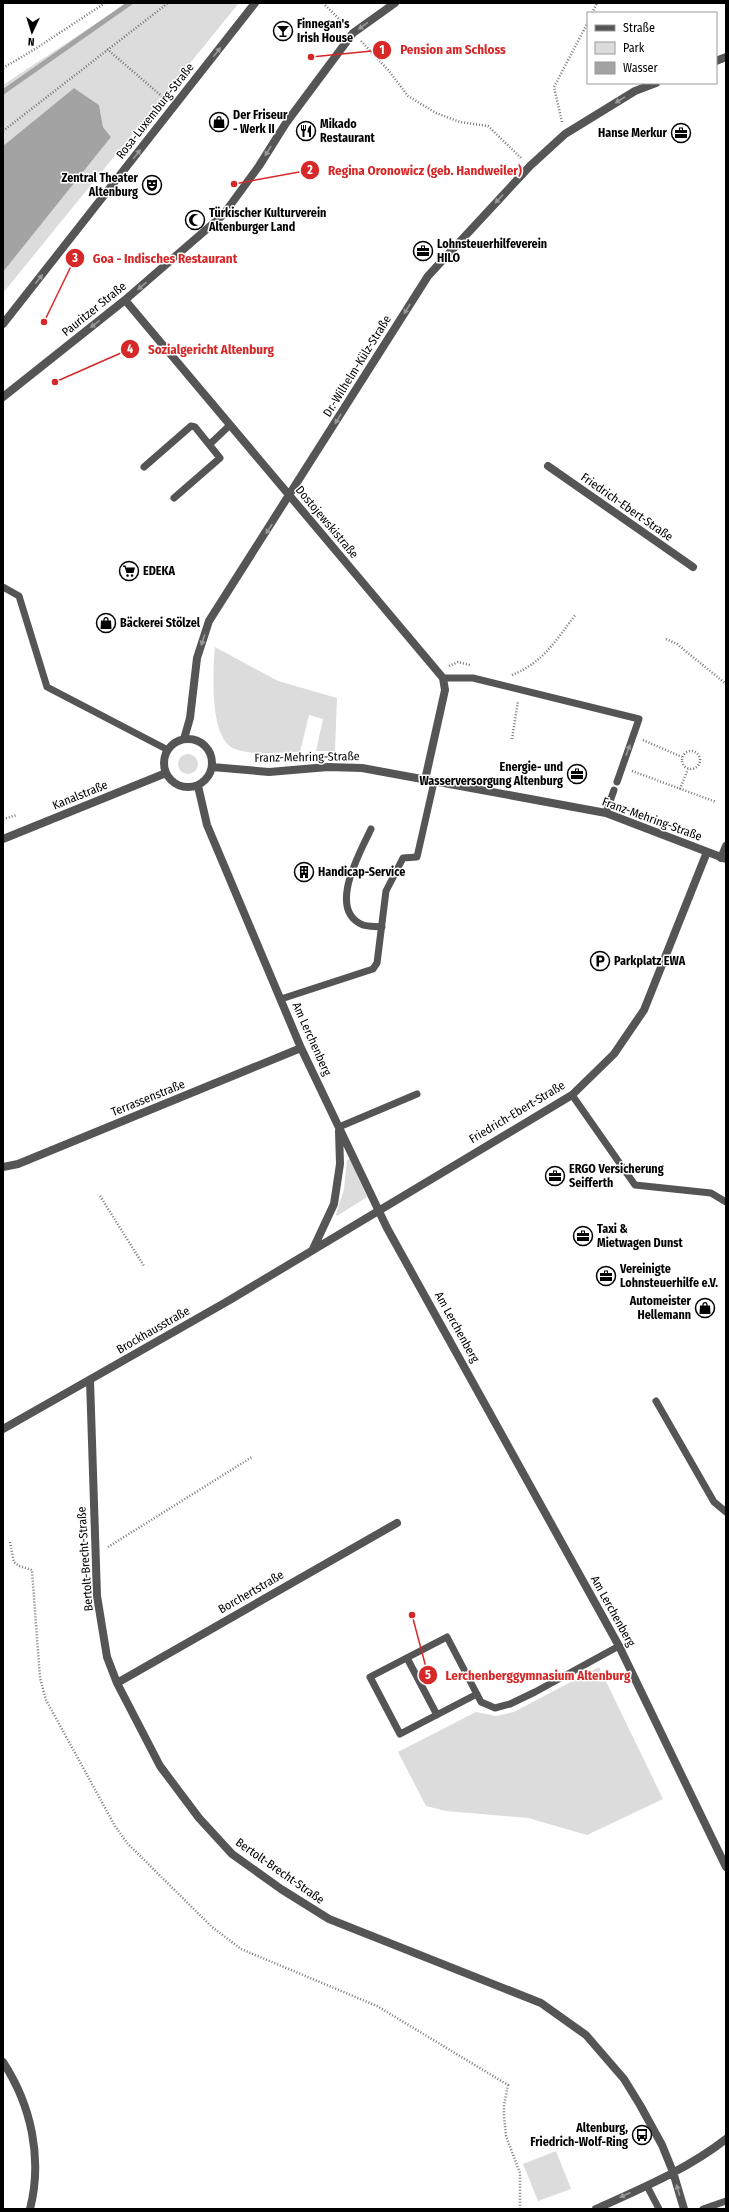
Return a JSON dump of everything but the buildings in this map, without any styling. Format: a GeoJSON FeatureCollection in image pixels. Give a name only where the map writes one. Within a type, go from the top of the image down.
{"type":"FeatureCollection","features":[{"type":"Feature","properties":{"kind":"street","name":"Rosa-Luxemburg-Straße"},"geometry":{"type":"LineString","coordinates":[[3,324],[255,3]]}},
{"type":"Feature","properties":{"kind":"street","name":"Pauritzer Straße"},"geometry":{"type":"LineString","coordinates":[[3,397],[125,300],[223,215],[259,166],[286,123],[353,33],[395,3]]}},
{"type":"Feature","properties":{"kind":"street","name":"Dr.-Wilhelm-Külz-Straße"},"geometry":{"type":"LineString","coordinates":[[184,739],[190,718],[197,658],[209,621],[428,276],[530,166],[565,134],[634,91],[653,84]]}},
{"type":"Feature","properties":{"kind":"street","name":"Dostojewskistraße"},"geometry":{"type":"LineString","coordinates":[[125,300],[443,678]]}},
{"type":"Feature","properties":{"kind":"street","name":"Friedrich-Ebert-Straße"},"geometry":{"type":"LineString","coordinates":[[548,466],[693,567]]}},
{"type":"Feature","properties":{"kind":"street"},"geometry":{"type":"LineString","coordinates":[[425,780],[445,690],[443,678]]}},
{"type":"Feature","properties":{"kind":"street"},"geometry":{"type":"LineString","coordinates":[[184,739],[192,739],[205,746],[210,752],[212,767],[205,781],[198,786],[191,788],[176,784],[166,773],[164,761],[168,750],[178,741],[184,739]]}},
{"type":"Feature","properties":{"kind":"street","name":"Franz-Mehring-Straße"},"geometry":{"type":"LineString","coordinates":[[212,767],[269,772],[328,767],[362,768],[606,813],[724,859]]}},
{"type":"Feature","properties":{"kind":"street","name":"Kanalstraße"},"geometry":{"type":"LineString","coordinates":[[3,838],[166,773]]}},
{"type":"Feature","properties":{"kind":"street","name":"Am Lerchenberg"},"geometry":{"type":"LineString","coordinates":[[198,786],[207,825],[301,1048],[378,1210],[619,1646],[726,1867]]}},
{"type":"Feature","properties":{"kind":"street"},"geometry":{"type":"LineString","coordinates":[[724,859],[726,846]]}},
{"type":"Feature","properties":{"kind":"street","name":"Friedrich-Ebert-Straße"},"geometry":{"type":"LineString","coordinates":[[378,1210],[572,1094],[614,1054],[644,1010],[707,852]]}},
{"type":"Feature","properties":{"kind":"street","name":"Terrassenstraße"},"geometry":{"type":"LineString","coordinates":[[3,1167],[18,1164],[301,1048]]}},
{"type":"Feature","properties":{"kind":"street"},"geometry":{"type":"LineString","coordinates":[[313,1249],[334,1204],[340,1164],[339,1127]]}},
{"type":"Feature","properties":{"kind":"street","name":"Brockhausstraße"},"geometry":{"type":"LineString","coordinates":[[3,1429],[228,1301],[378,1210]]}},
{"type":"Feature","properties":{"kind":"street","name":"Bertolt-Brecht-Straße"},"geometry":{"type":"LineString","coordinates":[[90,1380],[97,1596],[107,1657],[117,1683],[160,1766],[199,1818],[232,1854],[281,1889],[329,1919],[541,2002],[586,2035],[624,2079],[662,2145],[673,2172],[684,2209]]}},
{"type":"Feature","properties":{"kind":"street","name":"Borchertstraße"},"geometry":{"type":"LineString","coordinates":[[117,1683],[397,1523]]}},
{"type":"Feature","properties":{"kind":"street"},"geometry":{"type":"LineString","coordinates":[[3,2062],[16,2081],[27,2111],[35,2143],[34,2193],[30,2209]]}},
{"type":"Feature","properties":{"kind":"street"},"geometry":{"type":"LineString","coordinates":[[596,2209],[647,2186],[673,2172],[713,2150],[726,2139]]}},
{"type":"Feature","properties":{"kind":"lane"},"geometry":{"type":"LineString","coordinates":[[210,444],[230,425]]}},
{"type":"Feature","properties":{"kind":"lane"},"geometry":{"type":"LineString","coordinates":[[144,467],[191,426],[195,427],[220,458],[174,498]]}},
{"type":"Feature","properties":{"kind":"lane"},"geometry":{"type":"LineString","coordinates":[[3,587],[19,596],[47,687],[168,750]]}},
{"type":"Feature","properties":{"kind":"lane"},"geometry":{"type":"LineString","coordinates":[[443,678],[473,678],[639,719],[617,782]]}},
{"type":"Feature","properties":{"kind":"lane"},"geometry":{"type":"LineString","coordinates":[[282,1000],[373,969],[377,964],[386,891],[403,858],[416,857],[434,782]]}},
{"type":"Feature","properties":{"kind":"lane"},"geometry":{"type":"LineString","coordinates":[[606,813],[614,790]]}},
{"type":"Feature","properties":{"kind":"lane"},"geometry":{"type":"LineString","coordinates":[[371,829],[349,876],[348,906],[354,919],[364,925],[382,927]]}},
{"type":"Feature","properties":{"kind":"lane"},"geometry":{"type":"LineString","coordinates":[[339,1127],[417,1094]]}},
{"type":"Feature","properties":{"kind":"lane"},"geometry":{"type":"LineString","coordinates":[[572,1094],[635,1185],[711,1193],[726,1202]]}},
{"type":"Feature","properties":{"kind":"lane"},"geometry":{"type":"LineString","coordinates":[[656,1401],[714,1502],[726,1512]]}},
{"type":"Feature","properties":{"kind":"lane"},"geometry":{"type":"LineString","coordinates":[[477,1694],[400,1734],[370,1677],[447,1637],[477,1694],[481,1702],[495,1708],[510,1704],[619,1646]]}},
{"type":"Feature","properties":{"kind":"lane"},"geometry":{"type":"LineString","coordinates":[[407,1658],[437,1715]]}},
{"type":"Feature","properties":{"kind":"lane"},"geometry":{"type":"LineString","coordinates":[[647,2186],[658,2209]]}},
{"type":"Feature","properties":{"kind":"lane"},"geometry":{"type":"LineString","coordinates":[[703,2209],[726,2201]]}},
{"type":"Feature","properties":{"kind":"path"},"geometry":{"type":"LineString","coordinates":[[3,68],[35,49],[104,3]]}},
{"type":"Feature","properties":{"kind":"path"},"geometry":{"type":"LineString","coordinates":[[3,131],[168,3]]}},
{"type":"Feature","properties":{"kind":"path"},"geometry":{"type":"LineString","coordinates":[[323,3],[389,71],[408,96],[436,113],[460,122],[488,126],[530,166]]}},
{"type":"Feature","properties":{"kind":"path"},"geometry":{"type":"LineString","coordinates":[[592,12],[597,3]]}},
{"type":"Feature","properties":{"kind":"path"},"geometry":{"type":"LineString","coordinates":[[565,134],[554,87],[587,24]]}},
{"type":"Feature","properties":{"kind":"path"},"geometry":{"type":"LineString","coordinates":[[107,49],[165,99]]}},
{"type":"Feature","properties":{"kind":"path"},"geometry":{"type":"LineString","coordinates":[[510,675],[528,668],[542,657],[576,614]]}},
{"type":"Feature","properties":{"kind":"path"},"geometry":{"type":"LineString","coordinates":[[666,639],[677,644],[726,684]]}},
{"type":"Feature","properties":{"kind":"path"},"geometry":{"type":"LineString","coordinates":[[437,671],[458,662],[473,666]]}},
{"type":"Feature","properties":{"kind":"path"},"geometry":{"type":"LineString","coordinates":[[512,739],[516,713]]}},
{"type":"Feature","properties":{"kind":"path"},"geometry":{"type":"LineString","coordinates":[[656,746],[682,757]]}},
{"type":"Feature","properties":{"kind":"path"},"geometry":{"type":"LineString","coordinates":[[682,757],[690,751],[694,751],[700,758],[697,767],[688,769]]}},
{"type":"Feature","properties":{"kind":"path"},"geometry":{"type":"LineString","coordinates":[[682,757],[684,766],[688,769]]}},
{"type":"Feature","properties":{"kind":"path"},"geometry":{"type":"LineString","coordinates":[[622,767],[716,802]]}},
{"type":"Feature","properties":{"kind":"path"},"geometry":{"type":"LineString","coordinates":[[680,789],[688,769]]}},
{"type":"Feature","properties":{"kind":"path"},"geometry":{"type":"LineString","coordinates":[[3,819],[17,815]]}},
{"type":"Feature","properties":{"kind":"path"},"geometry":{"type":"LineString","coordinates":[[100,1196],[144,1266]]}},
{"type":"Feature","properties":{"kind":"path"},"geometry":{"type":"LineString","coordinates":[[95,1548],[105,1548],[252,1457]]}},
{"type":"Feature","properties":{"kind":"path"},"geometry":{"type":"LineString","coordinates":[[10,1542],[14,1562],[19,1566],[32,1570],[40,1678],[46,1700],[115,1826],[127,1843],[212,1927],[241,1949],[377,2006],[508,2085],[504,2105],[504,2116],[506,2136],[520,2173],[520,2209]]}},
{"type":"Feature","properties":{"kind":"green space"},"geometry":{"type":"Polygon","coordinates":[[[127,3],[239,3],[3,293],[3,272],[111,137],[103,127],[99,105],[74,88],[3,146],[3,85],[127,3]]]}},
{"type":"Feature","properties":{"kind":"green space"},"geometry":{"type":"Polygon","coordinates":[[[215,647],[278,681],[337,698],[335,751],[316,751],[323,719],[309,715],[300,752],[248,752],[233,748],[225,741],[216,717],[213,686],[215,647]]]}},
{"type":"Feature","properties":{"kind":"green space"},"geometry":{"type":"Polygon","coordinates":[[[188,754],[195,757],[198,764],[195,771],[188,774],[181,771],[178,764],[181,757],[188,754]]]}},
{"type":"Feature","properties":{"kind":"green space"},"geometry":{"type":"Polygon","coordinates":[[[350,1159],[367,1197],[337,1216],[336,1214],[344,1189],[347,1160],[350,1159]]]}},
{"type":"Feature","properties":{"kind":"green space"},"geometry":{"type":"Polygon","coordinates":[[[599,1667],[663,1799],[587,1835],[528,1818],[446,1811],[426,1806],[398,1752],[476,1712],[496,1716],[514,1712],[599,1667]]]}},
{"type":"Feature","properties":{"kind":"green space"},"geometry":{"type":"Polygon","coordinates":[[[556,2151],[571,2189],[538,2201],[523,2164],[556,2151]]]}},
{"type":"Feature","properties":{"kind":"water"},"geometry":{"type":"Polygon","coordinates":[[[74,88],[99,105],[103,127],[111,137],[3,272],[3,146],[74,88]]]}},
{"type":"Feature","properties":{"kind":"waterway"},"geometry":{"type":"LineString","coordinates":[[3,92],[130,3]]}},
{"type":"Feature","properties":{"kind":"place","name":"Finnegan's Irish House"},"geometry":{"type":"Point","coordinates":[283,31]}},
{"type":"Feature","properties":{"kind":"place","name":"Pension am Schloss"},"geometry":{"type":"Point","coordinates":[311,57]}},
{"type":"Feature","properties":{"kind":"place","name":"Der Friseur - Werk II"},"geometry":{"type":"Point","coordinates":[219,122]}},
{"type":"Feature","properties":{"kind":"place","name":"Mikado Restaurant"},"geometry":{"type":"Point","coordinates":[306,131]}},
{"type":"Feature","properties":{"kind":"place","name":"Hanse Merkur"},"geometry":{"type":"Point","coordinates":[681,133]}},
{"type":"Feature","properties":{"kind":"place","name":"Regina Oronowicz (geb. Handweiler)"},"geometry":{"type":"Point","coordinates":[234,184]}},
{"type":"Feature","properties":{"kind":"place","name":"Zentral Theater Altenburg"},"geometry":{"type":"Point","coordinates":[152,185]}},
{"type":"Feature","properties":{"kind":"place","name":"Türkischer Kulturverein Altenburger Land"},"geometry":{"type":"Point","coordinates":[195,220]}},
{"type":"Feature","properties":{"kind":"place","name":"Lohnsteuerhilfeverein HILO"},"geometry":{"type":"Point","coordinates":[423,251]}},
{"type":"Feature","properties":{"kind":"place","name":"Goa - Indisches Restaurant"},"geometry":{"type":"Point","coordinates":[44,322]}},
{"type":"Feature","properties":{"kind":"place","name":"Sozialgericht Altenburg"},"geometry":{"type":"Point","coordinates":[55,382]}},
{"type":"Feature","properties":{"kind":"place","name":"EDEKA"},"geometry":{"type":"Point","coordinates":[129,571]}},
{"type":"Feature","properties":{"kind":"place","name":"Bäckerei Stölzel"},"geometry":{"type":"Point","coordinates":[106,623]}},
{"type":"Feature","properties":{"kind":"place","name":"Energie- und Wasserversorgung Altenburg"},"geometry":{"type":"Point","coordinates":[577,774]}},
{"type":"Feature","properties":{"kind":"place","name":"Handicap-Service"},"geometry":{"type":"Point","coordinates":[304,872]}},
{"type":"Feature","properties":{"kind":"place","name":"Parkplatz EWA"},"geometry":{"type":"Point","coordinates":[600,961]}},
{"type":"Feature","properties":{"kind":"place","name":"ERGO Versicherung Seifferth"},"geometry":{"type":"Point","coordinates":[555,1176]}},
{"type":"Feature","properties":{"kind":"place","name":"Taxi & Mietwagen Dunst"},"geometry":{"type":"Point","coordinates":[583,1236]}},
{"type":"Feature","properties":{"kind":"place","name":"Vereinigte Lohnsteuerhilfe e.V."},"geometry":{"type":"Point","coordinates":[606,1276]}},
{"type":"Feature","properties":{"kind":"place","name":"Automeister Hellemann"},"geometry":{"type":"Point","coordinates":[705,1308]}},
{"type":"Feature","properties":{"kind":"place","name":"Lerchenberggymnasium Altenburg"},"geometry":{"type":"Point","coordinates":[412,1615]}},
{"type":"Feature","properties":{"kind":"place","name":"Altenburg, Friedrich-Wolf-Ring"},"geometry":{"type":"Point","coordinates":[642,2135]}}]}
